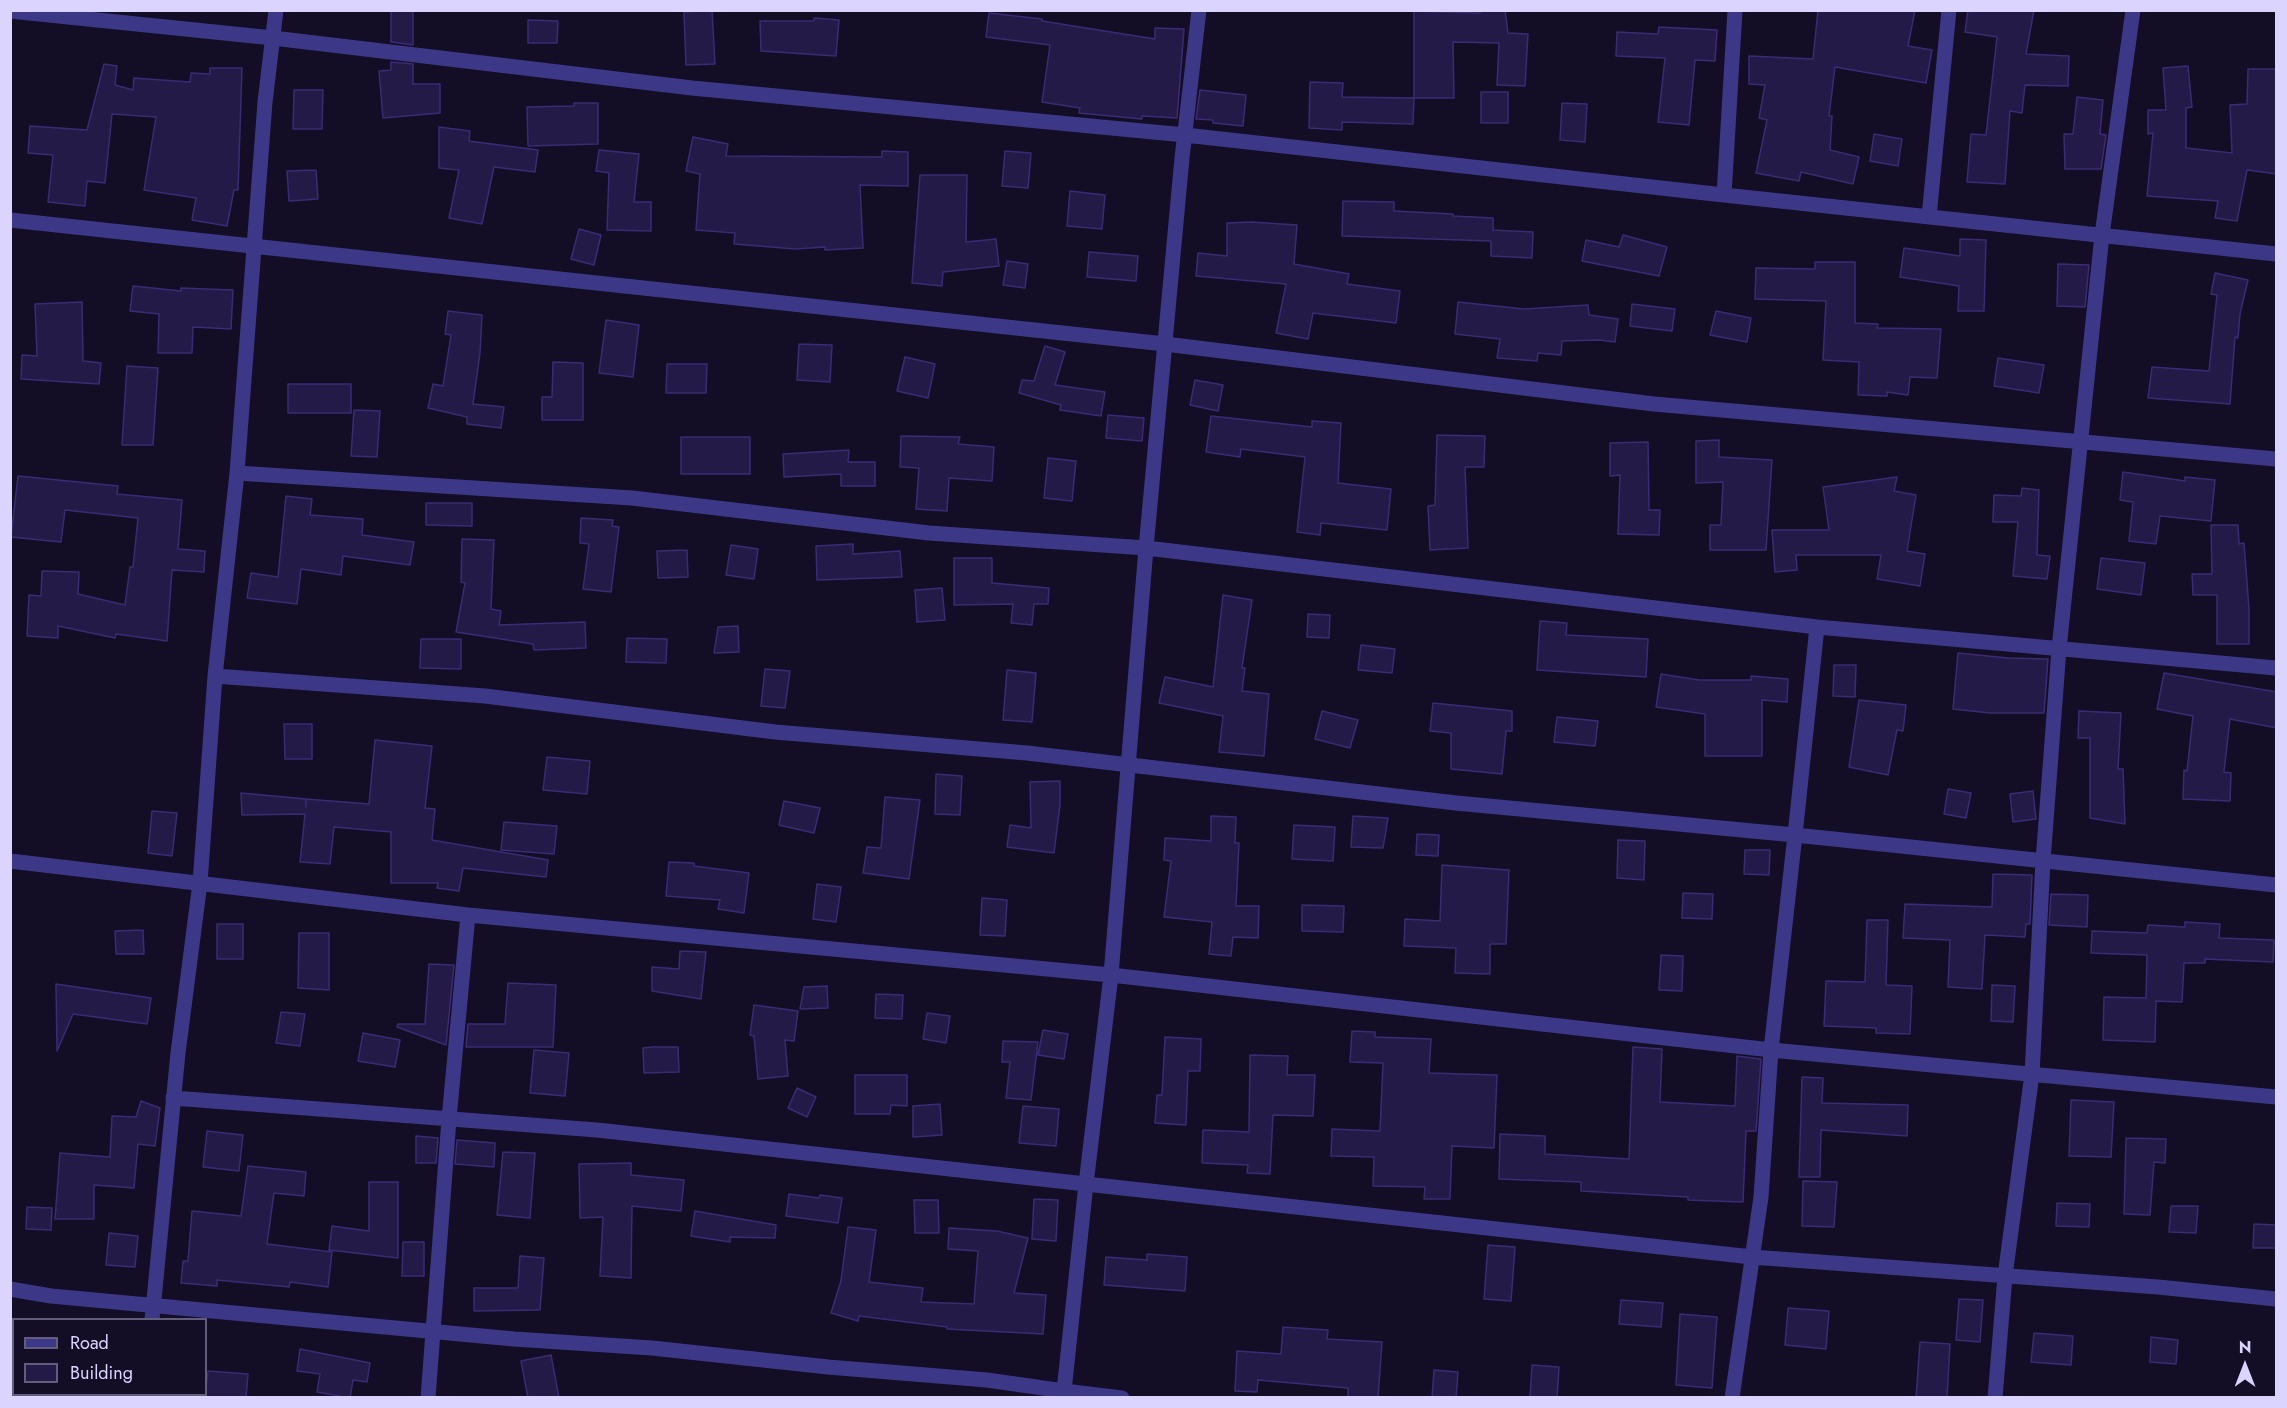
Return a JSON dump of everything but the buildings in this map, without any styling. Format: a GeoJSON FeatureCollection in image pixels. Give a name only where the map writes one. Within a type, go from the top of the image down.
{"type":"FeatureCollection","features":[{"type":"Feature","properties":{"kind":"street"},"geometry":{"type":"LineString","coordinates":[[153,1312],[173,1098],[200,883],[215,676],[237,473],[265,102],[276,10]]}},
{"type":"Feature","properties":{"kind":"street"},"geometry":{"type":"LineString","coordinates":[[1063,1394],[1111,975],[1146,548],[1199,10]]}},
{"type":"Feature","properties":{"kind":"street"},"geometry":{"type":"LineString","coordinates":[[1724,195],[1735,10]]}},
{"type":"Feature","properties":{"kind":"street"},"geometry":{"type":"LineString","coordinates":[[1929,217],[1949,10]]}},
{"type":"Feature","properties":{"kind":"street"},"geometry":{"type":"LineString","coordinates":[[1995,1398],[2005,1276],[2032,1074],[2043,861],[2059,649],[2102,235],[2133,10]]}},
{"type":"Feature","properties":{"kind":"street"},"geometry":{"type":"LineString","coordinates":[[10,11],[273,38],[692,88],[1185,135],[2277,254]]}},
{"type":"Feature","properties":{"kind":"street"},"geometry":{"type":"LineString","coordinates":[[10,219],[1166,344],[1654,404],[2277,459]]}},
{"type":"Feature","properties":{"kind":"street"},"geometry":{"type":"LineString","coordinates":[[237,473],[632,498],[929,533],[1146,548],[1817,627],[2277,668]]}},
{"type":"Feature","properties":{"kind":"street"},"geometry":{"type":"LineString","coordinates":[[1732,1398],[1761,1197],[1771,1050],[1817,627]]}},
{"type":"Feature","properties":{"kind":"street"},"geometry":{"type":"LineString","coordinates":[[215,676],[485,696],[775,732],[1027,753],[1456,803],[1795,835],[2277,885]]}},
{"type":"Feature","properties":{"kind":"street"},"geometry":{"type":"LineString","coordinates":[[10,861],[468,915],[1111,975],[1771,1050],[2277,1097]]}},
{"type":"Feature","properties":{"kind":"street"},"geometry":{"type":"LineString","coordinates":[[428,1398],[449,1119],[468,915]]}},
{"type":"Feature","properties":{"kind":"street"},"geometry":{"type":"LineString","coordinates":[[173,1098],[597,1130],[1752,1257],[2277,1299]]}},
{"type":"Feature","properties":{"kind":"street"},"geometry":{"type":"LineString","coordinates":[[10,1289],[153,1312],[652,1348],[987,1380],[1063,1394],[1122,1398]]}}]}
